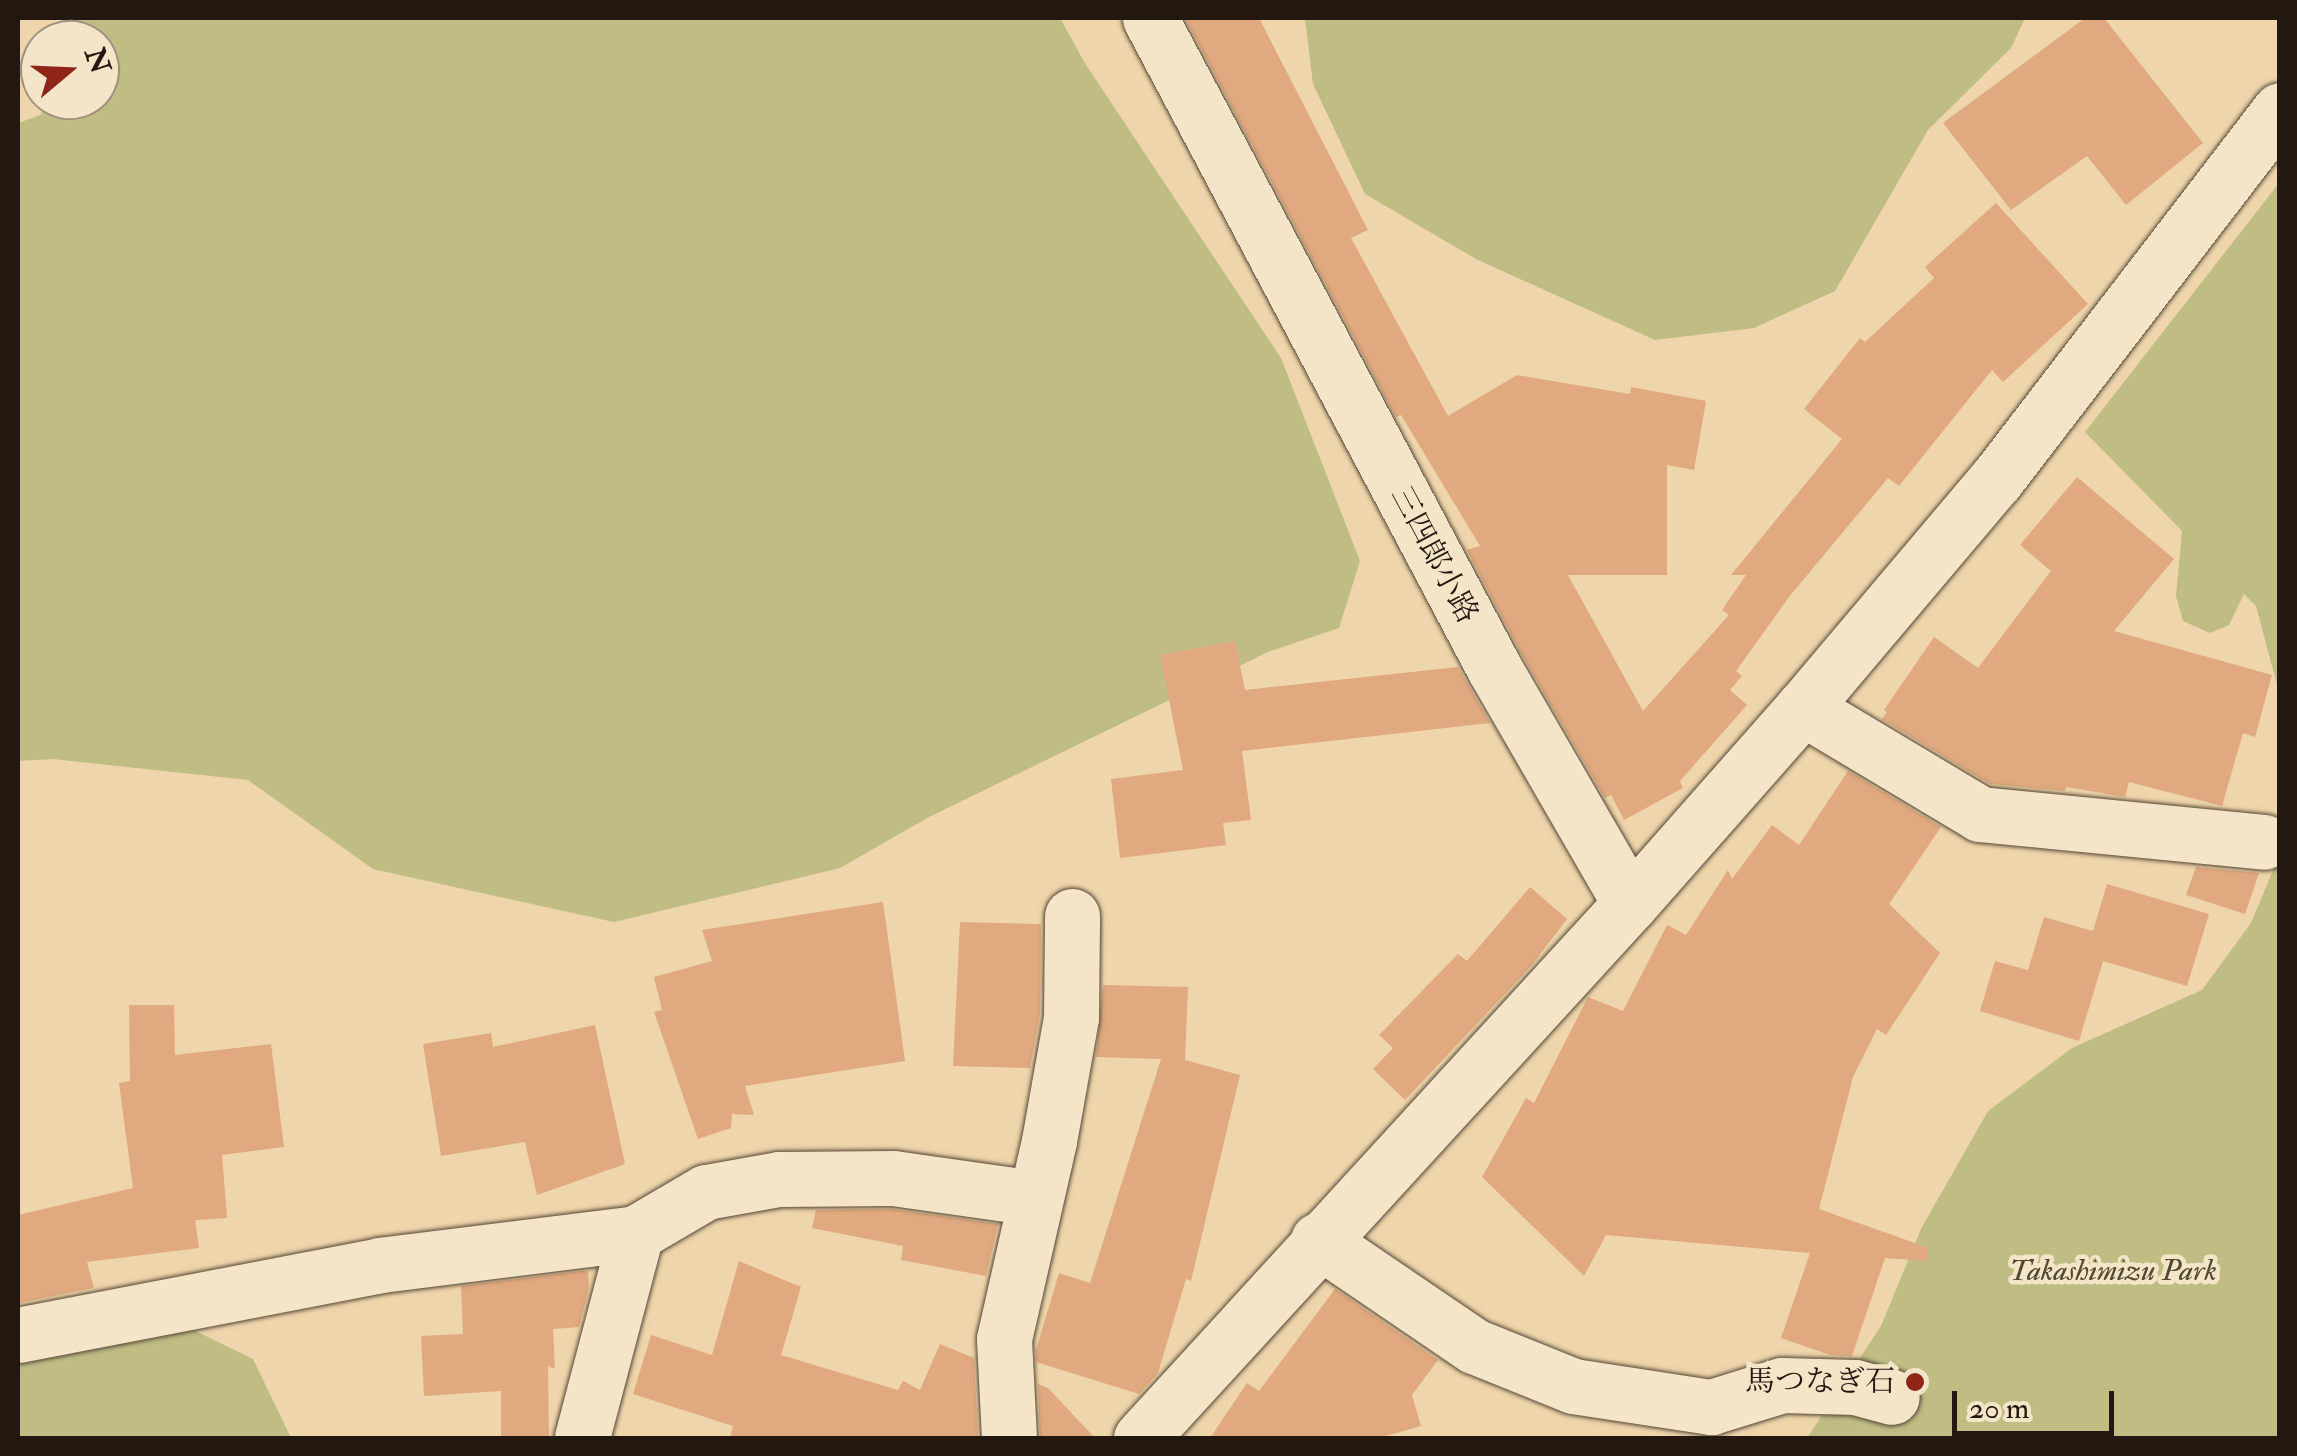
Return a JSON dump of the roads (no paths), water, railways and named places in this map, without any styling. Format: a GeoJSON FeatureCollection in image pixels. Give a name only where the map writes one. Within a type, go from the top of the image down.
{"type":"FeatureCollection","features":[{"type":"Feature","properties":{"kind":"street","name":"三四郎小路"},"geometry":{"type":"LineString","coordinates":[[1150,18],[1494,668],[1630,904]]}},
{"type":"Feature","properties":{"kind":"street"},"geometry":{"type":"LineString","coordinates":[[1141,1438],[1318,1240],[1630,904],[1803,708],[1996,480],[2280,110]]}},
{"type":"Feature","properties":{"kind":"street"},"geometry":{"type":"LineString","coordinates":[[1803,708],[1980,814],[2264,842]]}},
{"type":"Feature","properties":{"kind":"street"},"geometry":{"type":"LineString","coordinates":[[1009,1438],[1004,1340],[1071,1018],[1072,916]]}},
{"type":"Feature","properties":{"kind":"street"},"geometry":{"type":"LineString","coordinates":[[18,1335],[380,1265],[636,1232],[706,1192],[779,1179],[893,1178],[1035,1198]]}},
{"type":"Feature","properties":{"kind":"street"},"geometry":{"type":"LineString","coordinates":[[582,1438],[636,1232]]}},
{"type":"Feature","properties":{"kind":"street"},"geometry":{"type":"LineString","coordinates":[[1318,1240],[1474,1346],[1573,1386],[1711,1406],[1782,1385],[1854,1387],[1892,1397]]}},
{"type":"Feature","properties":{"kind":"place","name":"馬つなぎ石"},"geometry":{"type":"Point","coordinates":[1915,1382]}},
{"type":"Feature","properties":{"kind":"park label","name":"Takashimizu Park"},"geometry":{"type":"Point","coordinates":[2113,1271]}}]}
